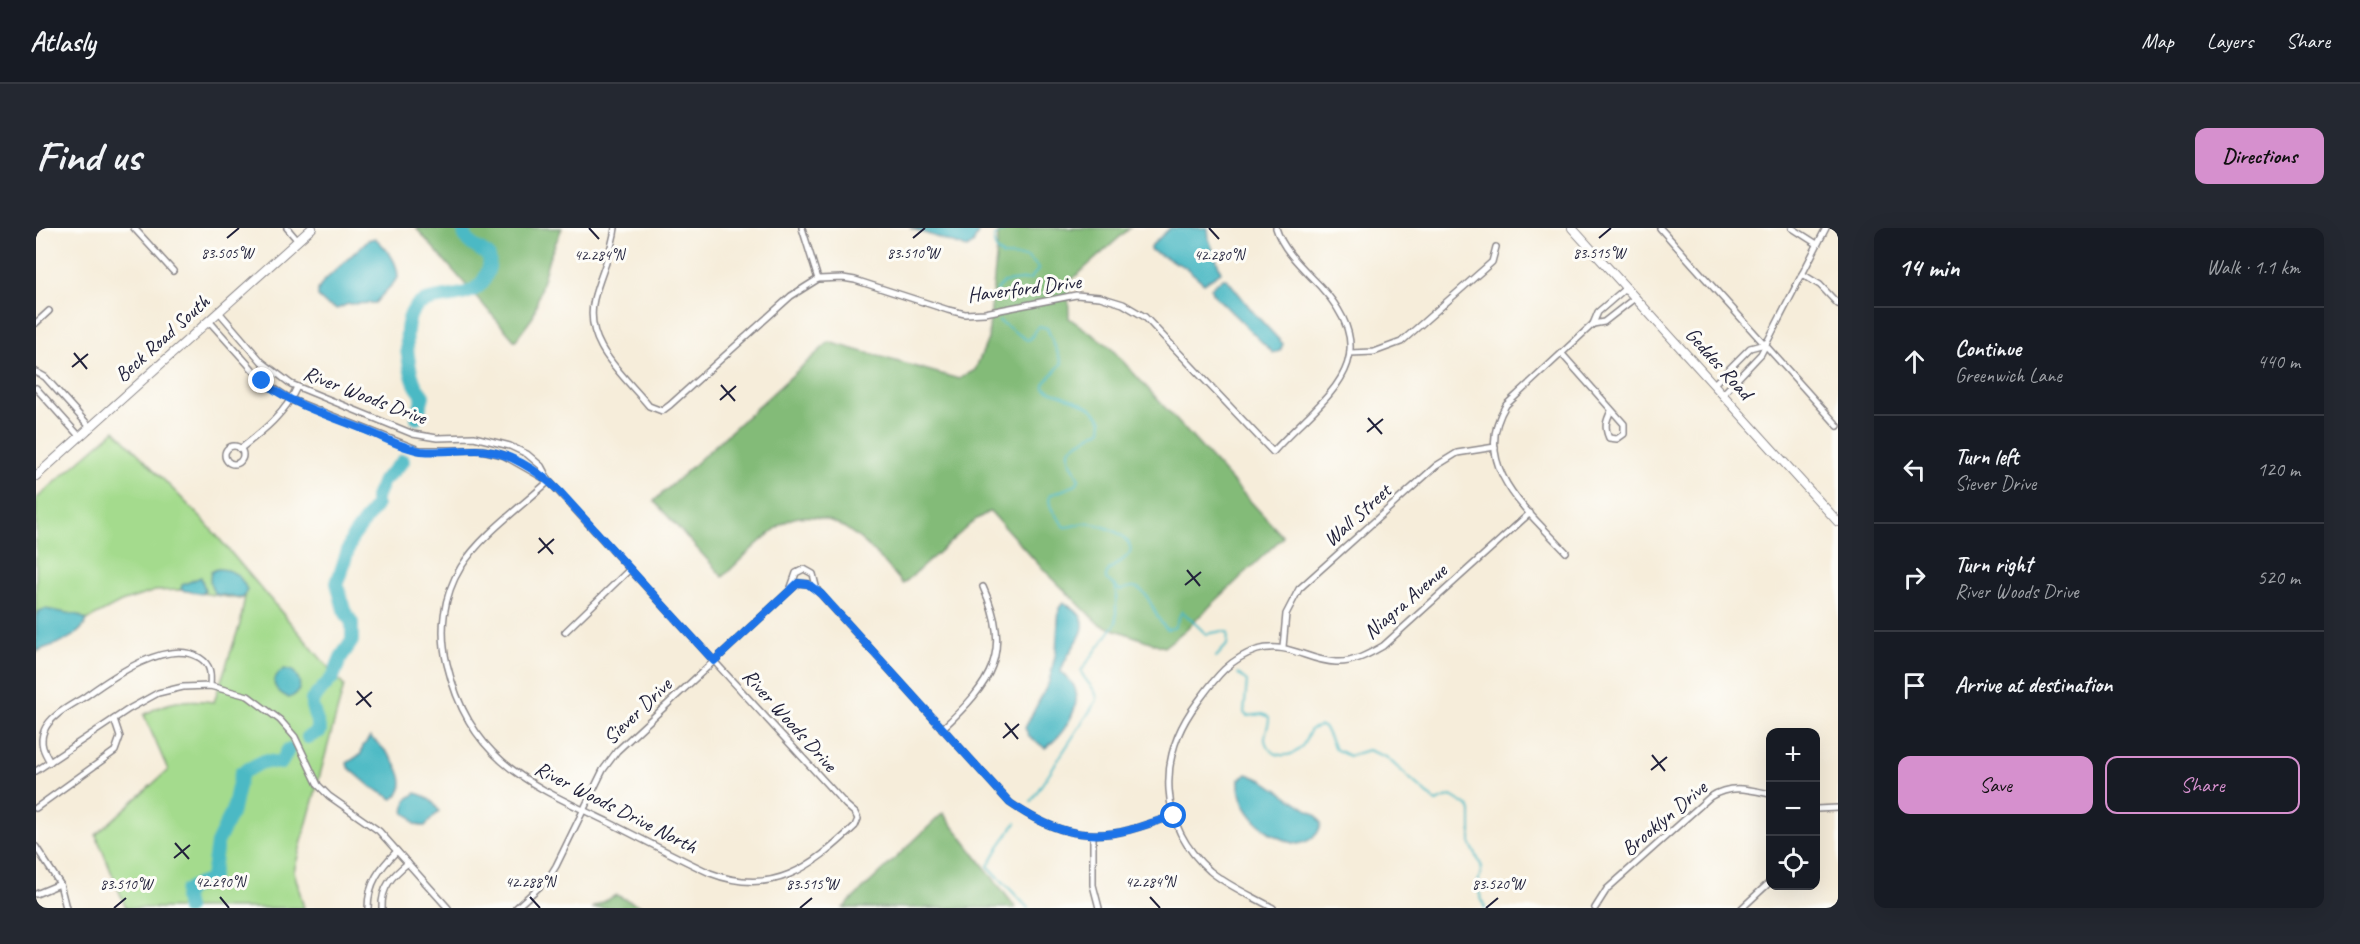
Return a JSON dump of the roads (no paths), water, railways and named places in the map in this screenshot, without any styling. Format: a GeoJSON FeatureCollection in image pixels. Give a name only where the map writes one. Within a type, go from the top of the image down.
{"type":"FeatureCollection","features":[{"type":"Feature","properties":{"kind":"main road","name":"Geddes Road"},"geometry":{"type":"LineString","coordinates":[[1572,228],[1838,522]]}},
{"type":"Feature","properties":{"kind":"main road","name":"Beck Road South"},"geometry":{"type":"LineString","coordinates":[[36,476],[309,229]]}},
{"type":"Feature","properties":{"kind":"street"},"geometry":{"type":"LineString","coordinates":[[132,228],[173,271]]}},
{"type":"Feature","properties":{"kind":"street"},"geometry":{"type":"LineString","coordinates":[[287,228],[298,241]]}},
{"type":"Feature","properties":{"kind":"street"},"geometry":{"type":"LineString","coordinates":[[615,228],[611,251],[593,301],[592,318],[595,331],[608,359],[649,406],[662,411],[791,296],[818,279],[802,228]]}},
{"type":"Feature","properties":{"kind":"street"},"geometry":{"type":"LineString","coordinates":[[1276,228],[1290,253],[1338,309],[1347,328],[1350,353],[1382,351],[1410,335],[1492,262],[1496,247]]}},
{"type":"Feature","properties":{"kind":"street"},"geometry":{"type":"LineString","coordinates":[[1660,228],[1838,426]]}},
{"type":"Feature","properties":{"kind":"street"},"geometry":{"type":"LineString","coordinates":[[1792,228],[1817,244]]}},
{"type":"Feature","properties":{"kind":"street"},"geometry":{"type":"LineString","coordinates":[[1723,394],[1761,354],[1826,228]]}},
{"type":"Feature","properties":{"kind":"street"},"geometry":{"type":"LineString","coordinates":[[1802,274],[1820,285],[1838,304]]}},
{"type":"Feature","properties":{"kind":"street","name":"Haverford Drive"},"geometry":{"type":"LineString","coordinates":[[818,279],[855,280],[965,314],[985,313],[1076,295],[1114,300],[1145,317],[1273,452],[1333,393],[1342,377],[1350,353]]}},
{"type":"Feature","properties":{"kind":"street"},"geometry":{"type":"LineString","coordinates":[[1566,552],[1503,479],[1495,458],[1500,418],[1506,405],[1518,392],[1562,354],[1593,324],[1598,312],[1627,287]]}},
{"type":"Feature","properties":{"kind":"street"},"geometry":{"type":"LineString","coordinates":[[1593,324],[1604,322],[1636,297]]}},
{"type":"Feature","properties":{"kind":"street"},"geometry":{"type":"LineString","coordinates":[[36,323],[49,311]]}},
{"type":"Feature","properties":{"kind":"street","name":"River Woods Drive"},"geometry":{"type":"LineString","coordinates":[[219,312],[268,367],[297,387],[413,434],[437,438],[474,437],[510,446],[541,465],[549,481],[846,806],[855,813],[857,822]]}},
{"type":"Feature","properties":{"kind":"street","name":"River Woods Drive"},"geometry":{"type":"LineString","coordinates":[[209,321],[262,381],[292,400],[419,450],[445,452],[474,450],[503,455],[549,481]]}},
{"type":"Feature","properties":{"kind":"street"},"geometry":{"type":"LineString","coordinates":[[1714,384],[1750,348],[1765,344]]}},
{"type":"Feature","properties":{"kind":"street"},"geometry":{"type":"LineString","coordinates":[[1562,354],[1624,424],[1624,434],[1617,439],[1609,438],[1605,430],[1606,419],[1611,411]]}},
{"type":"Feature","properties":{"kind":"street"},"geometry":{"type":"LineString","coordinates":[[36,372],[45,377],[90,427]]}},
{"type":"Feature","properties":{"kind":"street"},"geometry":{"type":"LineString","coordinates":[[240,449],[268,428],[292,400],[297,387]]}},
{"type":"Feature","properties":{"kind":"street"},"geometry":{"type":"LineString","coordinates":[[36,388],[80,436]]}},
{"type":"Feature","properties":{"kind":"street","name":"Wall Street"},"geometry":{"type":"LineString","coordinates":[[1283,647],[1286,614],[1299,589],[1436,466],[1457,453],[1495,447]]}},
{"type":"Feature","properties":{"kind":"street","name":"River Woods Drive North"},"geometry":{"type":"LineString","coordinates":[[549,481],[479,545],[462,566],[446,603],[443,645],[449,675],[470,725],[486,745],[525,781],[710,873],[749,882],[775,880],[799,871],[814,861],[857,822]]}},
{"type":"Feature","properties":{"kind":"street","name":"Niagra Avenue"},"geometry":{"type":"LineString","coordinates":[[1283,647],[1321,660],[1338,663],[1366,656],[1383,646],[1530,513]]}},
{"type":"Feature","properties":{"kind":"street"},"geometry":{"type":"LineString","coordinates":[[566,632],[630,569]]}},
{"type":"Feature","properties":{"kind":"street","name":"Siever Drive"},"geometry":{"type":"LineString","coordinates":[[790,590],[796,573],[804,569],[813,574],[817,590]]}},
{"type":"Feature","properties":{"kind":"street","name":"Siever Drive"},"geometry":{"type":"LineString","coordinates":[[516,908],[548,879],[603,770],[616,751],[798,583],[808,584],[817,590]]}},
{"type":"Feature","properties":{"kind":"street"},"geometry":{"type":"LineString","coordinates":[[942,729],[978,694],[992,667],[996,651],[996,628],[993,610],[983,587]]}},
{"type":"Feature","properties":{"kind":"street"},"geometry":{"type":"LineString","coordinates":[[817,590],[1010,803],[1045,825],[1060,831],[1093,836],[1130,830],[1174,816]]}},
{"type":"Feature","properties":{"kind":"street"},"geometry":{"type":"LineString","coordinates":[[1273,908],[1209,870],[1182,837],[1174,816],[1168,787],[1168,774],[1175,742],[1186,717],[1220,672],[1232,662],[1261,649],[1283,647]]}},
{"type":"Feature","properties":{"kind":"street"},"geometry":{"type":"LineString","coordinates":[[50,762],[42,744],[46,726],[63,711],[134,666],[172,653],[189,653],[207,664],[211,672],[210,686]]}},
{"type":"Feature","properties":{"kind":"street"},"geometry":{"type":"LineString","coordinates":[[36,771],[158,693],[183,687],[210,686],[248,696],[280,720],[295,737],[318,785],[329,796],[379,831],[448,908]]}},
{"type":"Feature","properties":{"kind":"street"},"geometry":{"type":"LineString","coordinates":[[36,808],[115,751],[120,737],[114,720]]}},
{"type":"Feature","properties":{"kind":"street","name":"Brooklyn Drive"},"geometry":{"type":"LineString","coordinates":[[1594,908],[1607,889],[1710,796],[1729,788],[1766,793]]}},
{"type":"Feature","properties":{"kind":"street"},"geometry":{"type":"LineString","coordinates":[[1820,809],[1838,808]]}},
{"type":"Feature","properties":{"kind":"street"},"geometry":{"type":"LineString","coordinates":[[1093,836],[1093,885],[1099,908]]}},
{"type":"Feature","properties":{"kind":"street"},"geometry":{"type":"LineString","coordinates":[[36,847],[60,884],[66,908]]}},
{"type":"Feature","properties":{"kind":"street"},"geometry":{"type":"LineString","coordinates":[[368,908],[372,884],[377,872],[397,851]]}},
{"type":"Feature","properties":{"kind":"street"},"geometry":{"type":"LineString","coordinates":[[382,908],[384,889],[391,878],[408,863]]}},
{"type":"Feature","properties":{"kind":"street"},"geometry":{"type":"LineString","coordinates":[[36,894],[60,884]]}},
{"type":"Feature","properties":{"kind":"street"},"geometry":{"type":"LineString","coordinates":[[372,884],[384,889]]}},
{"type":"Feature","properties":{"kind":"street"},"geometry":{"type":"LineString","coordinates":[[1742,908],[1766,886]]}},
{"type":"Feature","properties":{"kind":"water"},"geometry":{"type":"Polygon","coordinates":[[[910,228],[980,228],[973,244],[967,248],[910,228]]]}},
{"type":"Feature","properties":{"kind":"water"},"geometry":{"type":"Polygon","coordinates":[[[1170,228],[1208,228],[1209,239],[1221,272],[1204,283],[1185,267],[1150,250],[1152,245],[1170,228]]]}},
{"type":"Feature","properties":{"kind":"water"},"geometry":{"type":"Polygon","coordinates":[[[375,238],[391,256],[398,272],[398,278],[375,303],[348,304],[337,309],[327,305],[318,297],[318,290],[323,282],[368,240],[375,238]]]}},
{"type":"Feature","properties":{"kind":"water"},"geometry":{"type":"Polygon","coordinates":[[[1223,278],[1227,279],[1283,344],[1280,351],[1273,353],[1212,293],[1211,288],[1223,278]]]}},
{"type":"Feature","properties":{"kind":"water"},"geometry":{"type":"Polygon","coordinates":[[[217,569],[232,572],[242,580],[247,590],[243,598],[215,594],[210,575],[217,569]]]}},
{"type":"Feature","properties":{"kind":"water"},"geometry":{"type":"Polygon","coordinates":[[[201,577],[205,590],[202,594],[181,590],[182,585],[201,577]]]}},
{"type":"Feature","properties":{"kind":"water"},"geometry":{"type":"Polygon","coordinates":[[[1063,603],[1076,611],[1082,619],[1083,627],[1080,636],[1061,672],[1074,686],[1076,703],[1064,729],[1045,748],[1029,736],[1025,728],[1049,682],[1056,652],[1059,608],[1063,603]]]}},
{"type":"Feature","properties":{"kind":"water"},"geometry":{"type":"Polygon","coordinates":[[[45,609],[78,615],[87,620],[72,637],[36,651],[36,617],[39,611],[45,609]]]}},
{"type":"Feature","properties":{"kind":"water"},"geometry":{"type":"Polygon","coordinates":[[[284,669],[293,671],[300,686],[297,693],[289,698],[279,692],[274,685],[276,677],[284,669]]]}},
{"type":"Feature","properties":{"kind":"water"},"geometry":{"type":"Polygon","coordinates":[[[370,737],[391,757],[400,775],[402,784],[400,792],[393,799],[371,787],[348,767],[347,763],[361,754],[363,746],[370,737]]]}},
{"type":"Feature","properties":{"kind":"water"},"geometry":{"type":"Polygon","coordinates":[[[1247,774],[1263,780],[1317,816],[1321,823],[1316,834],[1310,840],[1298,844],[1276,836],[1256,822],[1243,802],[1240,791],[1239,779],[1247,774]]]}},
{"type":"Feature","properties":{"kind":"water"},"geometry":{"type":"Polygon","coordinates":[[[416,793],[429,799],[439,811],[425,826],[416,824],[404,813],[406,800],[416,793]]]}},
{"type":"Feature","properties":{"kind":"waterway"},"geometry":{"type":"LineString","coordinates":[[417,418],[423,396],[415,384],[409,365],[407,327],[410,316],[423,302],[460,295],[476,288],[483,282],[489,266],[488,255],[468,241],[464,228]]}},
{"type":"Feature","properties":{"kind":"waterway"},"geometry":{"type":"LineString","coordinates":[[995,301],[997,290],[1004,282],[1030,279],[1038,270],[1037,266],[1027,257],[1003,256],[997,250],[994,245],[995,236],[1009,228]]}},
{"type":"Feature","properties":{"kind":"waterway"},"geometry":{"type":"LineString","coordinates":[[999,321],[1027,340],[1039,326],[1047,328],[1062,363],[1044,384],[1044,388],[1083,404],[1102,420],[1101,430],[1069,450],[1069,459],[1079,479],[1076,485],[1050,495],[1053,512],[1065,527],[1083,523],[1093,524],[1110,529],[1123,537],[1129,544],[1128,555],[1111,568],[1106,579],[1120,590],[1132,587],[1140,589],[1167,629],[1174,628],[1182,611],[1206,634],[1223,631],[1228,633],[1227,645],[1216,657]]}},
{"type":"Feature","properties":{"kind":"waterway"},"geometry":{"type":"LineString","coordinates":[[308,737],[320,731],[312,700],[333,677],[341,657],[352,641],[352,623],[344,610],[337,583],[352,538],[376,506],[376,497],[383,481],[403,461]]}},
{"type":"Feature","properties":{"kind":"waterway"},"geometry":{"type":"LineString","coordinates":[[1031,801],[1097,700],[1095,692],[1081,671],[1116,623],[1116,588]]}},
{"type":"Feature","properties":{"kind":"waterway"},"geometry":{"type":"LineString","coordinates":[[1238,674],[1247,681],[1244,713],[1247,716],[1263,714],[1269,717],[1265,740],[1267,746],[1276,754],[1293,754],[1303,744],[1311,729],[1321,726],[1325,728],[1335,749],[1349,756],[1368,750],[1386,757],[1436,802],[1451,796],[1469,807],[1471,845],[1482,867],[1477,887],[1485,908]]}},
{"type":"Feature","properties":{"kind":"waterway"},"geometry":{"type":"LineString","coordinates":[[187,908],[186,891],[212,877],[217,843],[233,810],[241,773],[264,761],[281,763],[288,750]]}},
{"type":"Feature","properties":{"kind":"waterway"},"geometry":{"type":"LineString","coordinates":[[1016,823],[988,866],[1028,908]]}}]}
